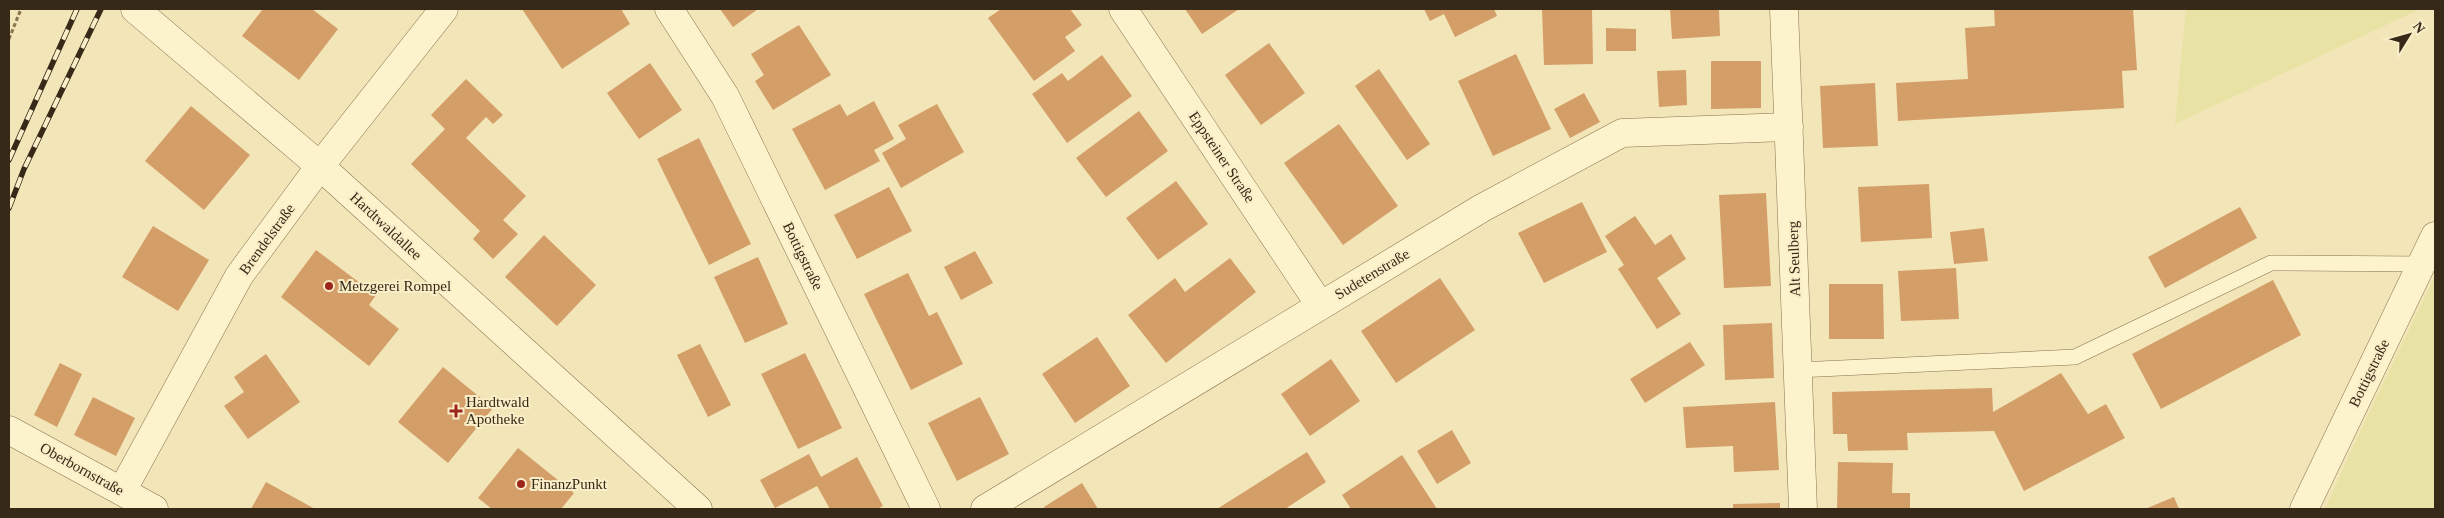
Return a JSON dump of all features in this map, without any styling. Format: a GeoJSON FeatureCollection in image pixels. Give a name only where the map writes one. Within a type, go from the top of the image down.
{"type":"FeatureCollection","features":[{"type":"Feature","properties":{"kind":"street","name":"Hardtwaldallee"},"geometry":{"type":"LineString","coordinates":[[135,9],[320,166],[698,509]]}},
{"type":"Feature","properties":{"kind":"street","name":"Brendelstraße"},"geometry":{"type":"LineString","coordinates":[[122,491],[239,276],[320,166],[444,9]]}},
{"type":"Feature","properties":{"kind":"street","name":"Bottigstraße"},"geometry":{"type":"LineString","coordinates":[[669,9],[725,96],[926,509]]}},
{"type":"Feature","properties":{"kind":"street","name":"Eppsteiner Straße"},"geometry":{"type":"LineString","coordinates":[[1123,9],[1320,305]]}},
{"type":"Feature","properties":{"kind":"street","name":"Alt Seulberg"},"geometry":{"type":"LineString","coordinates":[[1784,9],[1803,509]]}},
{"type":"Feature","properties":{"kind":"street","name":"Sudetenstraße"},"geometry":{"type":"LineString","coordinates":[[985,509],[1482,208],[1622,133],[1789,127]]}},
{"type":"Feature","properties":{"kind":"street","name":"Bottigstraße"},"geometry":{"type":"LineString","coordinates":[[2304,509],[2435,236]]}},
{"type":"Feature","properties":{"kind":"street","name":"Oberbornstraße"},"geometry":{"type":"LineString","coordinates":[[9,430],[154,509]]}},
{"type":"Feature","properties":{"kind":"lane"},"geometry":{"type":"LineString","coordinates":[[1798,370],[2075,356],[2270,262],[2422,264]]}},
{"type":"Feature","properties":{"kind":"path"},"geometry":{"type":"LineString","coordinates":[[9,39],[21,9]]}},
{"type":"Feature","properties":{"kind":"shaded area"},"geometry":{"type":"Polygon","coordinates":[[[2186,9],[2420,9],[2175,124],[2186,9]]]}},
{"type":"Feature","properties":{"kind":"shaded area"},"geometry":{"type":"Polygon","coordinates":[[[2435,276],[2435,509],[2325,509],[2356,440],[2435,276]]]}},
{"type":"Feature","properties":{"kind":"building"},"geometry":{"type":"Polygon","coordinates":[[[263,9],[312,9],[338,29],[299,80],[242,36],[263,9]]]}},
{"type":"Feature","properties":{"kind":"building"},"geometry":{"type":"Polygon","coordinates":[[[522,9],[621,9],[630,24],[562,69],[522,9]]]}},
{"type":"Feature","properties":{"kind":"building"},"geometry":{"type":"Polygon","coordinates":[[[720,9],[758,9],[733,27],[720,9]]]}},
{"type":"Feature","properties":{"kind":"building"},"geometry":{"type":"Polygon","coordinates":[[[1001,9],[1070,9],[1082,25],[1065,37],[1075,51],[1034,81],[988,18],[1001,9]]]}},
{"type":"Feature","properties":{"kind":"building"},"geometry":{"type":"Polygon","coordinates":[[[1185,9],[1239,9],[1202,34],[1185,9]]]}},
{"type":"Feature","properties":{"kind":"building"},"geometry":{"type":"Polygon","coordinates":[[[1424,9],[1494,9],[1497,16],[1455,37],[1444,14],[1430,21],[1424,9]]]}},
{"type":"Feature","properties":{"kind":"building"},"geometry":{"type":"Polygon","coordinates":[[[1542,9],[1592,9],[1593,64],[1544,65],[1542,9]]]}},
{"type":"Feature","properties":{"kind":"building"},"geometry":{"type":"Polygon","coordinates":[[[1670,9],[1719,9],[1720,36],[1672,39],[1670,9]]]}},
{"type":"Feature","properties":{"kind":"building"},"geometry":{"type":"Polygon","coordinates":[[[1994,9],[2133,9],[2137,70],[2122,71],[2124,108],[1898,121],[1896,83],[1968,79],[1965,28],[1995,26],[1994,9]]]}},
{"type":"Feature","properties":{"kind":"building"},"geometry":{"type":"Polygon","coordinates":[[[799,25],[831,75],[773,110],[755,81],[764,75],[751,54],[799,25]]]}},
{"type":"Feature","properties":{"kind":"building"},"geometry":{"type":"Polygon","coordinates":[[[1606,28],[1636,29],[1636,51],[1606,51],[1606,28]]]}},
{"type":"Feature","properties":{"kind":"building"},"geometry":{"type":"Polygon","coordinates":[[[1269,43],[1305,93],[1261,125],[1225,75],[1269,43]]]}},
{"type":"Feature","properties":{"kind":"building"},"geometry":{"type":"Polygon","coordinates":[[[1516,54],[1551,129],[1493,156],[1458,81],[1516,54]]]}},
{"type":"Feature","properties":{"kind":"building"},"geometry":{"type":"Polygon","coordinates":[[[1102,55],[1132,96],[1067,143],[1032,94],[1062,73],[1068,81],[1102,55]]]}},
{"type":"Feature","properties":{"kind":"building"},"geometry":{"type":"Polygon","coordinates":[[[1711,61],[1761,61],[1761,108],[1711,109],[1711,61]]]}},
{"type":"Feature","properties":{"kind":"building"},"geometry":{"type":"Polygon","coordinates":[[[650,63],[682,110],[639,139],[607,93],[650,63]]]}},
{"type":"Feature","properties":{"kind":"building"},"geometry":{"type":"Polygon","coordinates":[[[1379,69],[1430,144],[1407,160],[1355,86],[1379,69]]]}},
{"type":"Feature","properties":{"kind":"building"},"geometry":{"type":"Polygon","coordinates":[[[1686,70],[1687,105],[1659,107],[1657,71],[1686,70]]]}},
{"type":"Feature","properties":{"kind":"building"},"geometry":{"type":"Polygon","coordinates":[[[466,79],[503,115],[493,124],[486,117],[466,138],[526,196],[503,220],[518,234],[493,259],[473,239],[480,231],[411,164],[445,129],[431,115],[466,79]]]}},
{"type":"Feature","properties":{"kind":"building"},"geometry":{"type":"Polygon","coordinates":[[[1875,83],[1878,146],[1823,148],[1820,86],[1875,83]]]}},
{"type":"Feature","properties":{"kind":"building"},"geometry":{"type":"Polygon","coordinates":[[[1584,93],[1600,122],[1570,138],[1554,109],[1584,93]]]}},
{"type":"Feature","properties":{"kind":"building"},"geometry":{"type":"Polygon","coordinates":[[[874,101],[894,139],[874,150],[880,161],[825,190],[792,129],[840,104],[847,116],[874,101]]]}},
{"type":"Feature","properties":{"kind":"building"},"geometry":{"type":"Polygon","coordinates":[[[937,104],[964,152],[901,188],[882,153],[906,139],[898,125],[937,104]]]}},
{"type":"Feature","properties":{"kind":"building"},"geometry":{"type":"Polygon","coordinates":[[[191,106],[250,155],[204,210],[145,161],[191,106]]]}},
{"type":"Feature","properties":{"kind":"building"},"geometry":{"type":"Polygon","coordinates":[[[1139,111],[1168,151],[1106,197],[1076,158],[1139,111]]]}},
{"type":"Feature","properties":{"kind":"building"},"geometry":{"type":"Polygon","coordinates":[[[1339,124],[1398,206],[1343,245],[1284,163],[1339,124]]]}},
{"type":"Feature","properties":{"kind":"building"},"geometry":{"type":"Polygon","coordinates":[[[699,138],[751,244],[709,265],[657,159],[699,138]]]}},
{"type":"Feature","properties":{"kind":"building"},"geometry":{"type":"Polygon","coordinates":[[[1176,181],[1208,224],[1158,260],[1126,218],[1176,181]]]}},
{"type":"Feature","properties":{"kind":"building"},"geometry":{"type":"Polygon","coordinates":[[[1929,184],[1932,238],[1861,242],[1858,187],[1929,184]]]}},
{"type":"Feature","properties":{"kind":"building"},"geometry":{"type":"Polygon","coordinates":[[[889,187],[912,231],[857,259],[834,215],[889,187]]]}},
{"type":"Feature","properties":{"kind":"building"},"geometry":{"type":"Polygon","coordinates":[[[1766,193],[1771,286],[1724,288],[1719,195],[1766,193]]]}},
{"type":"Feature","properties":{"kind":"building"},"geometry":{"type":"Polygon","coordinates":[[[1582,202],[1607,252],[1544,283],[1518,233],[1582,202]]]}},
{"type":"Feature","properties":{"kind":"building"},"geometry":{"type":"Polygon","coordinates":[[[2240,207],[2257,238],[2165,288],[2148,257],[2240,207]]]}},
{"type":"Feature","properties":{"kind":"building"},"geometry":{"type":"Polygon","coordinates":[[[1635,216],[1655,245],[1671,234],[1686,259],[1657,278],[1681,314],[1657,329],[1618,269],[1624,265],[1605,236],[1635,216]]]}},
{"type":"Feature","properties":{"kind":"building"},"geometry":{"type":"Polygon","coordinates":[[[153,226],[209,260],[178,311],[122,277],[153,226]]]}},
{"type":"Feature","properties":{"kind":"building"},"geometry":{"type":"Polygon","coordinates":[[[1984,228],[1988,261],[1954,264],[1950,232],[1984,228]]]}},
{"type":"Feature","properties":{"kind":"building"},"geometry":{"type":"Polygon","coordinates":[[[544,235],[596,285],[557,326],[505,277],[544,235]]]}},
{"type":"Feature","properties":{"kind":"building"},"geometry":{"type":"Polygon","coordinates":[[[316,250],[376,295],[369,305],[399,329],[369,366],[281,297],[316,250]]]}},
{"type":"Feature","properties":{"kind":"building"},"geometry":{"type":"Polygon","coordinates":[[[975,251],[993,283],[961,300],[944,267],[975,251]]]}},
{"type":"Feature","properties":{"kind":"building"},"geometry":{"type":"Polygon","coordinates":[[[758,257],[788,324],[745,343],[714,277],[758,257]]]}},
{"type":"Feature","properties":{"kind":"building"},"geometry":{"type":"Polygon","coordinates":[[[1230,258],[1256,292],[1166,363],[1128,315],[1175,278],[1185,292],[1230,258]]]}},
{"type":"Feature","properties":{"kind":"building"},"geometry":{"type":"Polygon","coordinates":[[[1956,268],[1959,319],[1901,321],[1898,271],[1956,268]]]}},
{"type":"Feature","properties":{"kind":"building"},"geometry":{"type":"Polygon","coordinates":[[[908,273],[929,316],[937,312],[963,364],[911,390],[864,294],[908,273]]]}},
{"type":"Feature","properties":{"kind":"building"},"geometry":{"type":"Polygon","coordinates":[[[1440,278],[1475,330],[1396,383],[1361,331],[1440,278]]]}},
{"type":"Feature","properties":{"kind":"building"},"geometry":{"type":"Polygon","coordinates":[[[2273,280],[2301,335],[2161,409],[2132,354],[2273,280]]]}},
{"type":"Feature","properties":{"kind":"building"},"geometry":{"type":"Polygon","coordinates":[[[1829,284],[1883,284],[1884,339],[1829,339],[1829,284]]]}},
{"type":"Feature","properties":{"kind":"building"},"geometry":{"type":"Polygon","coordinates":[[[1772,323],[1774,378],[1725,380],[1723,325],[1772,323]]]}},
{"type":"Feature","properties":{"kind":"building"},"geometry":{"type":"Polygon","coordinates":[[[1097,337],[1130,386],[1075,423],[1042,374],[1097,337]]]}},
{"type":"Feature","properties":{"kind":"building"},"geometry":{"type":"Polygon","coordinates":[[[1690,342],[1705,365],[1645,403],[1630,379],[1690,342]]]}},
{"type":"Feature","properties":{"kind":"building"},"geometry":{"type":"Polygon","coordinates":[[[700,344],[731,405],[708,417],[677,355],[700,344]]]}},
{"type":"Feature","properties":{"kind":"building"},"geometry":{"type":"Polygon","coordinates":[[[805,353],[842,428],[798,449],[761,374],[805,353]]]}},
{"type":"Feature","properties":{"kind":"building"},"geometry":{"type":"Polygon","coordinates":[[[266,354],[300,402],[248,439],[224,406],[244,392],[234,377],[266,354]]]}},
{"type":"Feature","properties":{"kind":"building"},"geometry":{"type":"Polygon","coordinates":[[[1331,359],[1360,401],[1310,436],[1281,394],[1331,359]]]}},
{"type":"Feature","properties":{"kind":"building"},"geometry":{"type":"Polygon","coordinates":[[[60,363],[82,374],[57,427],[34,415],[60,363]]]}},
{"type":"Feature","properties":{"kind":"building"},"geometry":{"type":"Polygon","coordinates":[[[443,367],[493,408],[448,463],[398,422],[443,367]]]}},
{"type":"Feature","properties":{"kind":"building"},"geometry":{"type":"Polygon","coordinates":[[[2061,373],[2088,414],[2106,404],[2125,438],[2024,491],[1994,431],[1907,433],[1908,450],[1848,451],[1847,434],[1833,434],[1832,392],[1992,388],[1993,412],[2061,373]]]}},
{"type":"Feature","properties":{"kind":"building"},"geometry":{"type":"Polygon","coordinates":[[[93,397],[135,418],[116,456],[74,435],[93,397]]]}},
{"type":"Feature","properties":{"kind":"building"},"geometry":{"type":"Polygon","coordinates":[[[980,397],[1009,454],[957,481],[928,423],[980,397]]]}},
{"type":"Feature","properties":{"kind":"building"},"geometry":{"type":"Polygon","coordinates":[[[1775,402],[1779,470],[1734,472],[1733,446],[1686,448],[1683,407],[1775,402]]]}},
{"type":"Feature","properties":{"kind":"building"},"geometry":{"type":"Polygon","coordinates":[[[1452,430],[1471,463],[1437,484],[1417,451],[1452,430]]]}},
{"type":"Feature","properties":{"kind":"building"},"geometry":{"type":"Polygon","coordinates":[[[518,448],[574,493],[561,509],[492,509],[478,498],[518,448]]]}},
{"type":"Feature","properties":{"kind":"building"},"geometry":{"type":"Polygon","coordinates":[[[1307,452],[1326,482],[1285,509],[1217,509],[1307,452]]]}},
{"type":"Feature","properties":{"kind":"building"},"geometry":{"type":"Polygon","coordinates":[[[809,454],[821,477],[857,457],[883,506],[877,509],[830,509],[817,486],[775,508],[760,480],[809,454]]]}},
{"type":"Feature","properties":{"kind":"building"},"geometry":{"type":"Polygon","coordinates":[[[1402,455],[1437,509],[1351,509],[1342,495],[1402,455]]]}},
{"type":"Feature","properties":{"kind":"building"},"geometry":{"type":"Polygon","coordinates":[[[1838,462],[1893,463],[1892,493],[1910,493],[1910,509],[1837,509],[1838,462]]]}},
{"type":"Feature","properties":{"kind":"building"},"geometry":{"type":"Polygon","coordinates":[[[266,482],[315,509],[251,509],[266,482]]]}},
{"type":"Feature","properties":{"kind":"building"},"geometry":{"type":"Polygon","coordinates":[[[1082,483],[1098,509],[1045,509],[1044,507],[1082,483]]]}},
{"type":"Feature","properties":{"kind":"building"},"geometry":{"type":"Polygon","coordinates":[[[2174,497],[2179,509],[2145,509],[2174,497]]]}},
{"type":"Feature","properties":{"kind":"building"},"geometry":{"type":"Polygon","coordinates":[[[1780,503],[1780,509],[1733,509],[1733,504],[1780,503]]]}},
{"type":"Feature","properties":{"kind":"railway"},"geometry":{"type":"LineString","coordinates":[[9,160],[77,9]]}},
{"type":"Feature","properties":{"kind":"railway"},"geometry":{"type":"LineString","coordinates":[[9,208],[24,169],[101,9]]}},
{"type":"Feature","properties":{"kind":"place","name":"Metzgerei Rompel"},"geometry":{"type":"Point","coordinates":[329,286]}},
{"type":"Feature","properties":{"kind":"place","name":"Hardtwald Apotheke"},"geometry":{"type":"Point","coordinates":[456,411]}},
{"type":"Feature","properties":{"kind":"place","name":"FinanzPunkt"},"geometry":{"type":"Point","coordinates":[521,484]}}]}
